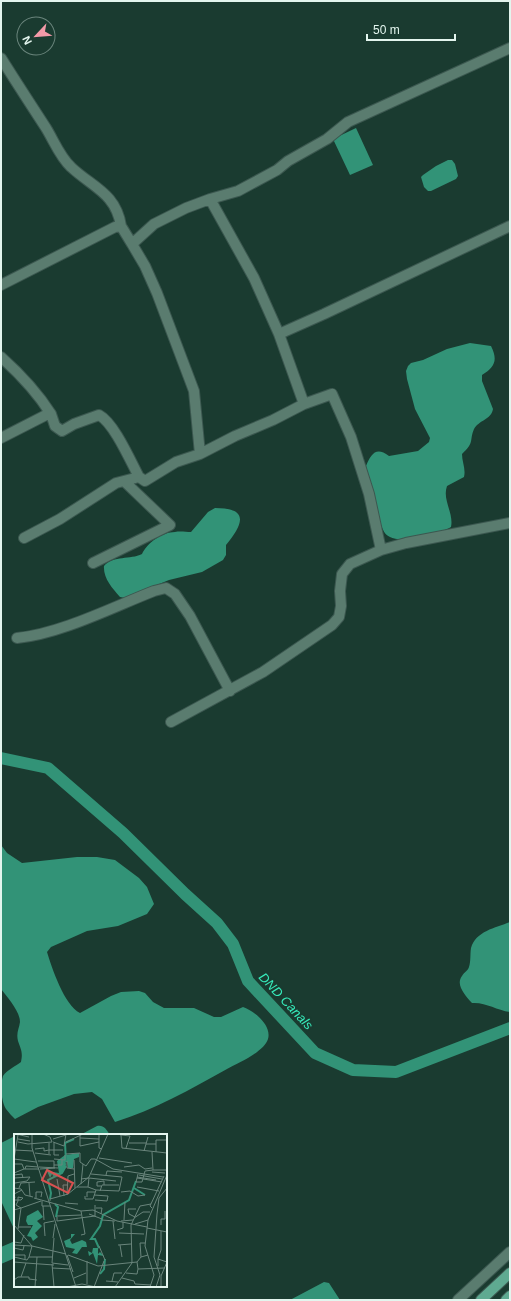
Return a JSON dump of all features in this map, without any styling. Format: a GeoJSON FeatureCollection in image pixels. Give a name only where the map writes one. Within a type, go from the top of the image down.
{"type":"FeatureCollection","features":[{"type":"Feature","properties":{"kind":"main road"},"geometry":{"type":"LineString","coordinates":[[481,1300],[510,1273]]}},
{"type":"Feature","properties":{"kind":"main road"},"geometry":{"type":"LineString","coordinates":[[506,1300],[510,1296]]}},
{"type":"Feature","properties":{"kind":"street"},"geometry":{"type":"LineString","coordinates":[[132,244],[154,224],[186,208],[238,191],[271,173],[288,160],[327,139],[348,122],[510,48]]}},
{"type":"Feature","properties":{"kind":"street"},"geometry":{"type":"LineString","coordinates":[[1,58],[70,165],[86,180],[105,194],[112,202],[120,219],[121,226],[145,266],[157,293],[194,391],[200,454]]}},
{"type":"Feature","properties":{"kind":"street"},"geometry":{"type":"LineString","coordinates":[[210,199],[254,278],[279,334],[304,404]]}},
{"type":"Feature","properties":{"kind":"street"},"geometry":{"type":"LineString","coordinates":[[1,285],[115,227],[121,226]]}},
{"type":"Feature","properties":{"kind":"street"},"geometry":{"type":"LineString","coordinates":[[279,334],[510,226]]}},
{"type":"Feature","properties":{"kind":"street"},"geometry":{"type":"LineString","coordinates":[[1,357],[39,396],[51,414],[55,426],[62,430],[99,415],[105,418],[116,434],[139,477],[145,481],[176,462],[200,454],[304,404],[332,394],[351,438],[369,494],[381,550]]}},
{"type":"Feature","properties":{"kind":"street"},"geometry":{"type":"LineString","coordinates":[[1,438],[48,414],[51,414]]}},
{"type":"Feature","properties":{"kind":"street"},"geometry":{"type":"LineString","coordinates":[[24,538],[60,519],[116,483],[125,482],[131,478],[139,477]]}},
{"type":"Feature","properties":{"kind":"street"},"geometry":{"type":"LineString","coordinates":[[92,563],[170,525],[125,482]]}},
{"type":"Feature","properties":{"kind":"street"},"geometry":{"type":"LineString","coordinates":[[171,722],[263,672],[332,625],[339,617],[341,606],[340,591],[342,574],[350,564],[381,550],[406,543],[510,523]]}},
{"type":"Feature","properties":{"kind":"street"},"geometry":{"type":"LineString","coordinates":[[17,638],[30,637],[69,625],[154,591],[166,588],[176,594],[190,616],[230,691]]}},
{"type":"Feature","properties":{"kind":"street"},"geometry":{"type":"LineString","coordinates":[[458,1300],[510,1252]]}},
{"type":"Feature","properties":{"kind":"shaded area"},"geometry":{"type":"Polygon","coordinates":[[[356,128],[373,165],[350,175],[333,139],[356,128]]]}},
{"type":"Feature","properties":{"kind":"shaded area"},"geometry":{"type":"Polygon","coordinates":[[[448,160],[452,160],[455,164],[458,176],[456,179],[428,191],[424,187],[421,177],[436,166],[448,160]]]}},
{"type":"Feature","properties":{"kind":"shaded area"},"geometry":{"type":"Polygon","coordinates":[[[470,343],[491,346],[493,351],[495,359],[494,363],[490,369],[482,375],[482,381],[493,409],[490,416],[476,426],[470,444],[462,454],[465,471],[464,477],[447,486],[446,496],[451,517],[451,527],[446,530],[412,539],[396,539],[390,537],[385,534],[381,525],[366,466],[374,453],[381,452],[389,456],[418,451],[429,442],[430,438],[415,409],[407,379],[406,371],[408,366],[411,363],[423,360],[447,349],[470,343]]]}},
{"type":"Feature","properties":{"kind":"shaded area"},"geometry":{"type":"Polygon","coordinates":[[[215,508],[234,511],[239,514],[240,519],[236,531],[226,545],[226,555],[223,560],[202,572],[169,580],[125,598],[120,597],[107,579],[104,566],[112,560],[142,554],[151,542],[170,532],[191,532],[208,512],[215,508]]]}},
{"type":"Feature","properties":{"kind":"shaded area"},"geometry":{"type":"Polygon","coordinates":[[[1,845],[7,853],[22,863],[77,857],[97,857],[115,860],[139,878],[147,887],[154,904],[147,914],[118,926],[87,931],[51,947],[47,952],[59,986],[74,1009],[80,1013],[121,992],[139,991],[145,993],[153,1002],[164,1008],[194,1008],[214,1017],[221,1017],[243,1007],[257,1015],[265,1024],[269,1034],[266,1044],[250,1057],[186,1091],[158,1105],[115,1122],[102,1099],[92,1092],[74,1094],[38,1107],[15,1119],[6,1109],[3,1102],[2,1093],[3,1076],[21,1062],[22,1056],[17,1038],[20,1022],[18,1013],[1,989],[1,845]]]}},
{"type":"Feature","properties":{"kind":"shaded area"},"geometry":{"type":"Polygon","coordinates":[[[510,922],[510,1012],[482,1004],[472,1003],[462,990],[460,979],[468,968],[473,942],[492,928],[510,922]]]}},
{"type":"Feature","properties":{"kind":"shaded area"},"geometry":{"type":"Polygon","coordinates":[[[99,1126],[106,1129],[109,1134],[82,1134],[99,1126]]]}},
{"type":"Feature","properties":{"kind":"shaded area"},"geometry":{"type":"Polygon","coordinates":[[[14,1136],[14,1229],[1,1203],[1,1143],[14,1136]]]}},
{"type":"Feature","properties":{"kind":"shaded area"},"geometry":{"type":"Polygon","coordinates":[[[14,1241],[14,1258],[1,1264],[1,1247],[14,1241]]]}},
{"type":"Feature","properties":{"kind":"shaded area"},"geometry":{"type":"Polygon","coordinates":[[[324,1282],[329,1283],[340,1300],[290,1300],[324,1282]]]}},
{"type":"Feature","properties":{"kind":"waterway","name":"DND Canals"},"geometry":{"type":"LineString","coordinates":[[1,758],[48,768],[123,833],[217,923],[233,944],[248,981],[315,1053],[353,1070],[396,1072],[510,1028]]}}]}
